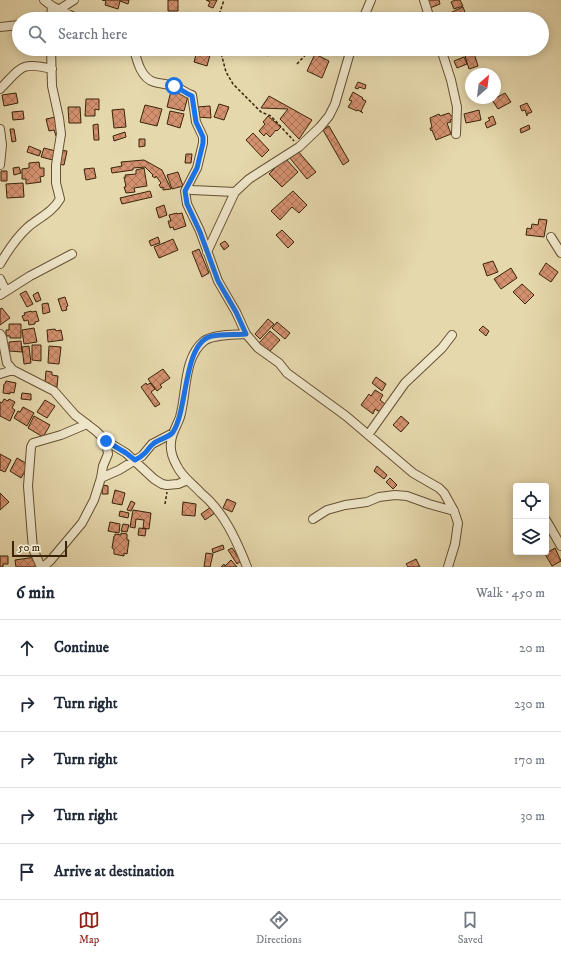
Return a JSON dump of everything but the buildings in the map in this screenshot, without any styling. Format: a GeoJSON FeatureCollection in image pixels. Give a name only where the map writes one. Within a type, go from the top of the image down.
{"type":"FeatureCollection","features":[{"type":"Feature","properties":{"kind":"street"},"geometry":{"type":"LineString","coordinates":[[44,0],[52,6],[65,12]]}},
{"type":"Feature","properties":{"kind":"street"},"geometry":{"type":"LineString","coordinates":[[60,9],[74,0]]}},
{"type":"Feature","properties":{"kind":"street"},"geometry":{"type":"LineString","coordinates":[[366,12],[371,0]]}},
{"type":"Feature","properties":{"kind":"street"},"geometry":{"type":"LineString","coordinates":[[424,0],[428,12]]}},
{"type":"Feature","properties":{"kind":"street"},"geometry":{"type":"LineString","coordinates":[[52,6],[52,12]]}},
{"type":"Feature","properties":{"kind":"street"},"geometry":{"type":"LineString","coordinates":[[0,27],[12,26]]}},
{"type":"Feature","properties":{"kind":"street"},"geometry":{"type":"LineString","coordinates":[[0,264],[26,229],[56,206],[60,199],[56,183],[56,165],[61,134],[60,118],[52,86],[51,56]]}},
{"type":"Feature","properties":{"kind":"street"},"geometry":{"type":"LineString","coordinates":[[136,56],[141,71],[146,78],[152,82],[180,88],[184,93],[192,96],[196,122],[203,137],[203,143],[197,168],[185,191],[187,204],[200,232],[218,281],[236,312],[246,334],[258,348],[279,364],[287,373],[346,416],[413,473],[439,488],[444,493],[454,511],[458,523],[455,544],[448,567]]}},
{"type":"Feature","properties":{"kind":"street"},"geometry":{"type":"LineString","coordinates":[[207,252],[235,192],[250,179],[299,147],[329,116],[336,104],[349,56]]}},
{"type":"Feature","properties":{"kind":"street"},"geometry":{"type":"LineString","coordinates":[[444,56],[457,107],[456,134]]}},
{"type":"Feature","properties":{"kind":"street"},"geometry":{"type":"LineString","coordinates":[[0,91],[16,72],[24,66],[32,65],[52,69]]}},
{"type":"Feature","properties":{"kind":"street"},"geometry":{"type":"LineString","coordinates":[[0,130],[2,145],[0,165]]}},
{"type":"Feature","properties":{"kind":"street"},"geometry":{"type":"LineString","coordinates":[[187,188],[192,190],[235,192]]}},
{"type":"Feature","properties":{"kind":"street"},"geometry":{"type":"LineString","coordinates":[[551,237],[561,253]]}},
{"type":"Feature","properties":{"kind":"street"},"geometry":{"type":"LineString","coordinates":[[0,279],[3,293],[30,276],[72,254]]}},
{"type":"Feature","properties":{"kind":"street"},"geometry":{"type":"LineString","coordinates":[[0,334],[2,337],[7,363],[13,370],[54,391],[75,415],[106,441],[135,460],[154,479],[167,486],[188,480]]}},
{"type":"Feature","properties":{"kind":"street"},"geometry":{"type":"LineString","coordinates":[[246,334],[211,336],[203,342],[196,351],[189,370],[180,417],[173,433],[171,443],[173,456],[177,467],[218,512],[247,567]]}},
{"type":"Feature","properties":{"kind":"street"},"geometry":{"type":"LineString","coordinates":[[368,435],[405,383],[442,348],[452,335]]}},
{"type":"Feature","properties":{"kind":"street"},"geometry":{"type":"LineString","coordinates":[[0,374],[13,370]]}},
{"type":"Feature","properties":{"kind":"street"},"geometry":{"type":"LineString","coordinates":[[87,424],[49,439],[32,443],[28,486],[32,537],[33,549],[42,567],[50,561],[82,523],[94,500],[103,466],[108,454],[106,441]]}},
{"type":"Feature","properties":{"kind":"street"},"geometry":{"type":"LineString","coordinates":[[101,478],[119,470],[135,460],[145,453],[152,444],[173,433]]}},
{"type":"Feature","properties":{"kind":"street"},"geometry":{"type":"LineString","coordinates":[[313,519],[327,510],[345,505],[367,502],[379,497],[395,495],[407,496],[454,511]]}},
{"type":"Feature","properties":{"kind":"street"},"geometry":{"type":"LineString","coordinates":[[549,525],[561,546]]}},
{"type":"Feature","properties":{"kind":"path"},"geometry":{"type":"LineString","coordinates":[[220,12],[224,0]]}},
{"type":"Feature","properties":{"kind":"path"},"geometry":{"type":"LineString","coordinates":[[222,56],[226,72],[233,84],[261,112],[271,116],[299,147]]}},
{"type":"Feature","properties":{"kind":"path"},"geometry":{"type":"LineString","coordinates":[[298,64],[305,56]]}},
{"type":"Feature","properties":{"kind":"path"},"geometry":{"type":"LineString","coordinates":[[166,504],[167,486]]}},
{"type":"Feature","properties":{"kind":"route"},"geometry":{"type":"LineString","coordinates":[[106,441],[135,460],[142,456],[152,444],[173,433],[180,417],[189,370],[196,351],[203,342],[211,336],[246,334],[236,312],[218,281],[200,232],[187,204],[185,191],[197,168],[201,154],[203,137],[196,122],[192,96],[184,93],[180,88],[174,86]]}}]}
